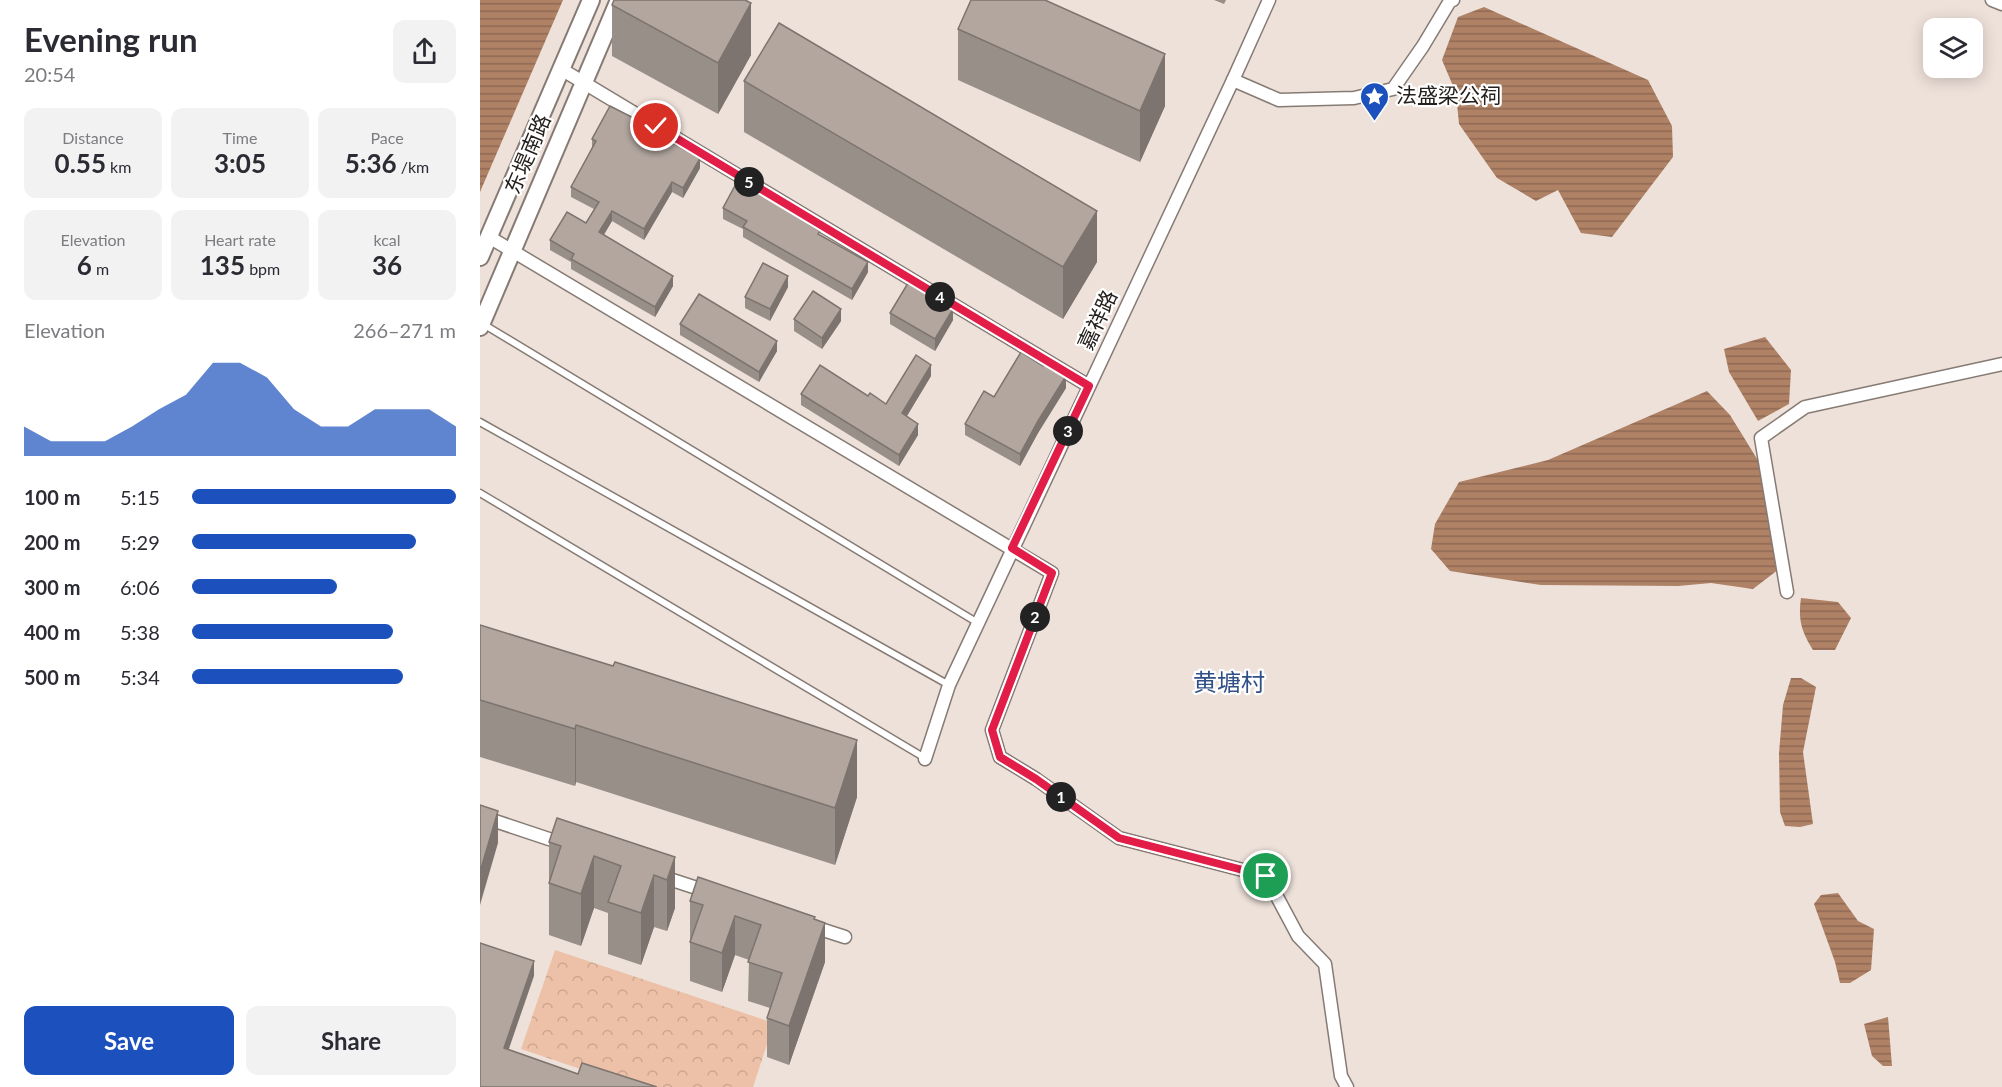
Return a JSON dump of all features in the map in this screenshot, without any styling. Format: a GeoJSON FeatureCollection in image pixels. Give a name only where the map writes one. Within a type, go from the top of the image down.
{"type":"FeatureCollection","features":[{"type":"Feature","properties":{"kind":"main road","name":"东堤南路"},"geometry":{"type":"LineString","coordinates":[[480,257],[484,235],[591,0]]}},
{"type":"Feature","properties":{"kind":"main road","name":"东堤南路"},"geometry":{"type":"LineString","coordinates":[[481,325],[619,0]]}},
{"type":"Feature","properties":{"kind":"street","name":"嘉祥路"},"geometry":{"type":"LineString","coordinates":[[925,759],[949,685],[1269,0]]}},
{"type":"Feature","properties":{"kind":"street"},"geometry":{"type":"LineString","coordinates":[[1233,80],[1279,100],[1354,98],[1393,88],[1423,46],[1450,1],[1453,0]]}},
{"type":"Feature","properties":{"kind":"street"},"geometry":{"type":"LineString","coordinates":[[1992,0],[2002,4]]}},
{"type":"Feature","properties":{"kind":"street"},"geometry":{"type":"LineString","coordinates":[[561,69],[1089,386]]}},
{"type":"Feature","properties":{"kind":"street"},"geometry":{"type":"LineString","coordinates":[[484,235],[1052,573],[992,730],[1000,757],[1036,779],[1119,838],[1266,876],[1299,936],[1325,964],[1341,1076],[1347,1087]]}},
{"type":"Feature","properties":{"kind":"street"},"geometry":{"type":"LineString","coordinates":[[1787,592],[1761,438],[1805,407],[2002,364]]}},
{"type":"Feature","properties":{"kind":"street"},"geometry":{"type":"LineString","coordinates":[[480,816],[580,849]]}},
{"type":"Feature","properties":{"kind":"street"},"geometry":{"type":"LineString","coordinates":[[646,871],[723,896]]}},
{"type":"Feature","properties":{"kind":"street"},"geometry":{"type":"LineString","coordinates":[[801,922],[845,937]]}},
{"type":"Feature","properties":{"kind":"lane"},"geometry":{"type":"LineString","coordinates":[[481,325],[978,622]]}},
{"type":"Feature","properties":{"kind":"lane"},"geometry":{"type":"LineString","coordinates":[[480,422],[949,685]]}},
{"type":"Feature","properties":{"kind":"lane"},"geometry":{"type":"LineString","coordinates":[[480,493],[925,759]]}},
{"type":"Feature","properties":{"kind":"green space"},"geometry":{"type":"Polygon","coordinates":[[[555,950],[774,1023],[753,1087],[634,1087],[521,1049],[555,950]]]}},
{"type":"Feature","properties":{"kind":"shaded area"},"geometry":{"type":"Polygon","coordinates":[[[480,0],[563,0],[480,192],[480,0]]]}},
{"type":"Feature","properties":{"kind":"shaded area"},"geometry":{"type":"Polygon","coordinates":[[[1484,7],[1648,80],[1672,126],[1673,157],[1612,237],[1581,233],[1558,190],[1536,201],[1497,178],[1459,124],[1456,93],[1442,60],[1458,17],[1484,7]]]}},
{"type":"Feature","properties":{"kind":"shaded area"},"geometry":{"type":"Polygon","coordinates":[[[1765,337],[1791,370],[1789,404],[1758,421],[1729,372],[1724,349],[1765,337]]]}},
{"type":"Feature","properties":{"kind":"shaded area"},"geometry":{"type":"Polygon","coordinates":[[[1707,391],[1730,415],[1767,475],[1783,566],[1753,589],[1711,583],[1678,586],[1541,585],[1450,571],[1431,549],[1435,524],[1459,482],[1548,460],[1707,391]]]}},
{"type":"Feature","properties":{"kind":"shaded area"},"geometry":{"type":"Polygon","coordinates":[[[1801,598],[1838,602],[1851,618],[1835,650],[1813,650],[1801,625],[1801,598]]]}},
{"type":"Feature","properties":{"kind":"shaded area"},"geometry":{"type":"Polygon","coordinates":[[[1791,678],[1801,678],[1816,687],[1803,752],[1813,824],[1800,827],[1785,826],[1780,812],[1779,753],[1783,705],[1791,678]]]}},
{"type":"Feature","properties":{"kind":"shaded area"},"geometry":{"type":"Polygon","coordinates":[[[1838,893],[1858,921],[1874,929],[1871,970],[1850,983],[1840,983],[1835,962],[1814,904],[1821,895],[1838,893]]]}},
{"type":"Feature","properties":{"kind":"shaded area"},"geometry":{"type":"Polygon","coordinates":[[[1888,1017],[1892,1066],[1883,1066],[1872,1056],[1864,1024],[1888,1017]]]}},
{"type":"Feature","properties":{"kind":"building"},"geometry":{"type":"Polygon","coordinates":[[[614,0],[745,0],[751,3],[718,63],[612,5],[614,0]]]}},
{"type":"Feature","properties":{"kind":"building"},"geometry":{"type":"Polygon","coordinates":[[[971,0],[1045,0],[1165,54],[1140,111],[958,29],[971,0]]]}},
{"type":"Feature","properties":{"kind":"building"},"geometry":{"type":"Polygon","coordinates":[[[779,23],[1097,211],[1063,267],[744,81],[779,23]]]}},
{"type":"Feature","properties":{"kind":"building"},"geometry":{"type":"Polygon","coordinates":[[[610,106],[665,134],[663,138],[700,158],[683,188],[672,182],[644,229],[612,211],[599,232],[673,276],[655,307],[571,259],[574,254],[550,240],[567,212],[586,223],[599,202],[571,187],[596,141],[592,139],[610,106]]]}},
{"type":"Feature","properties":{"kind":"building"},"geometry":{"type":"Polygon","coordinates":[[[738,180],[820,231],[818,234],[868,262],[852,289],[743,227],[747,221],[723,208],[738,180]]]}},
{"type":"Feature","properties":{"kind":"building"},"geometry":{"type":"Polygon","coordinates":[[[763,263],[788,276],[770,309],[745,297],[763,263]]]}},
{"type":"Feature","properties":{"kind":"building"},"geometry":{"type":"Polygon","coordinates":[[[908,283],[953,309],[935,339],[890,313],[908,283]]]}},
{"type":"Feature","properties":{"kind":"building"},"geometry":{"type":"Polygon","coordinates":[[[813,291],[841,309],[822,338],[794,319],[813,291]]]}},
{"type":"Feature","properties":{"kind":"building"},"geometry":{"type":"Polygon","coordinates":[[[699,294],[777,341],[759,372],[680,324],[699,294]]]}},
{"type":"Feature","properties":{"kind":"building"},"geometry":{"type":"Polygon","coordinates":[[[1021,352],[1043,366],[1045,363],[1066,376],[1020,454],[965,424],[984,391],[994,397],[1021,352]]]}},
{"type":"Feature","properties":{"kind":"building"},"geometry":{"type":"Polygon","coordinates":[[[916,355],[931,365],[902,413],[918,424],[899,455],[801,394],[820,365],[868,396],[870,393],[886,404],[916,355]]]}},
{"type":"Feature","properties":{"kind":"building"},"geometry":{"type":"Polygon","coordinates":[[[480,625],[613,666],[615,662],[857,740],[835,808],[576,725],[575,729],[480,700],[480,625]]]}},
{"type":"Feature","properties":{"kind":"building"},"geometry":{"type":"Polygon","coordinates":[[[480,805],[498,811],[480,872],[480,805]]]}},
{"type":"Feature","properties":{"kind":"building"},"geometry":{"type":"Polygon","coordinates":[[[557,818],[675,857],[667,880],[654,875],[641,913],[608,902],[621,866],[594,856],[581,894],[549,883],[561,846],[549,842],[557,818]]]}},
{"type":"Feature","properties":{"kind":"building"},"geometry":{"type":"Polygon","coordinates":[[[698,877],[815,917],[814,919],[825,923],[789,1026],[767,1018],[782,973],[748,962],[761,925],[735,916],[722,953],[690,942],[703,905],[690,901],[698,877]]]}},
{"type":"Feature","properties":{"kind":"building"},"geometry":{"type":"Polygon","coordinates":[[[480,943],[534,961],[504,1048],[578,1074],[582,1063],[657,1087],[480,1087],[480,943]]]}},
{"type":"Feature","properties":{"kind":"place","name":"法盛梁公祠"},"geometry":{"type":"Point","coordinates":[1375,122]}},
{"type":"Feature","properties":{"kind":"district","name":"黄塘村"},"geometry":{"type":"Point","coordinates":[1229,683]}},
{"type":"Feature","properties":{"kind":"route"},"geometry":{"type":"LineString","coordinates":[[656,126],[1089,386],[1012,548],[1052,573],[992,730],[1000,757],[1036,779],[1119,838],[1266,876]]}}]}
